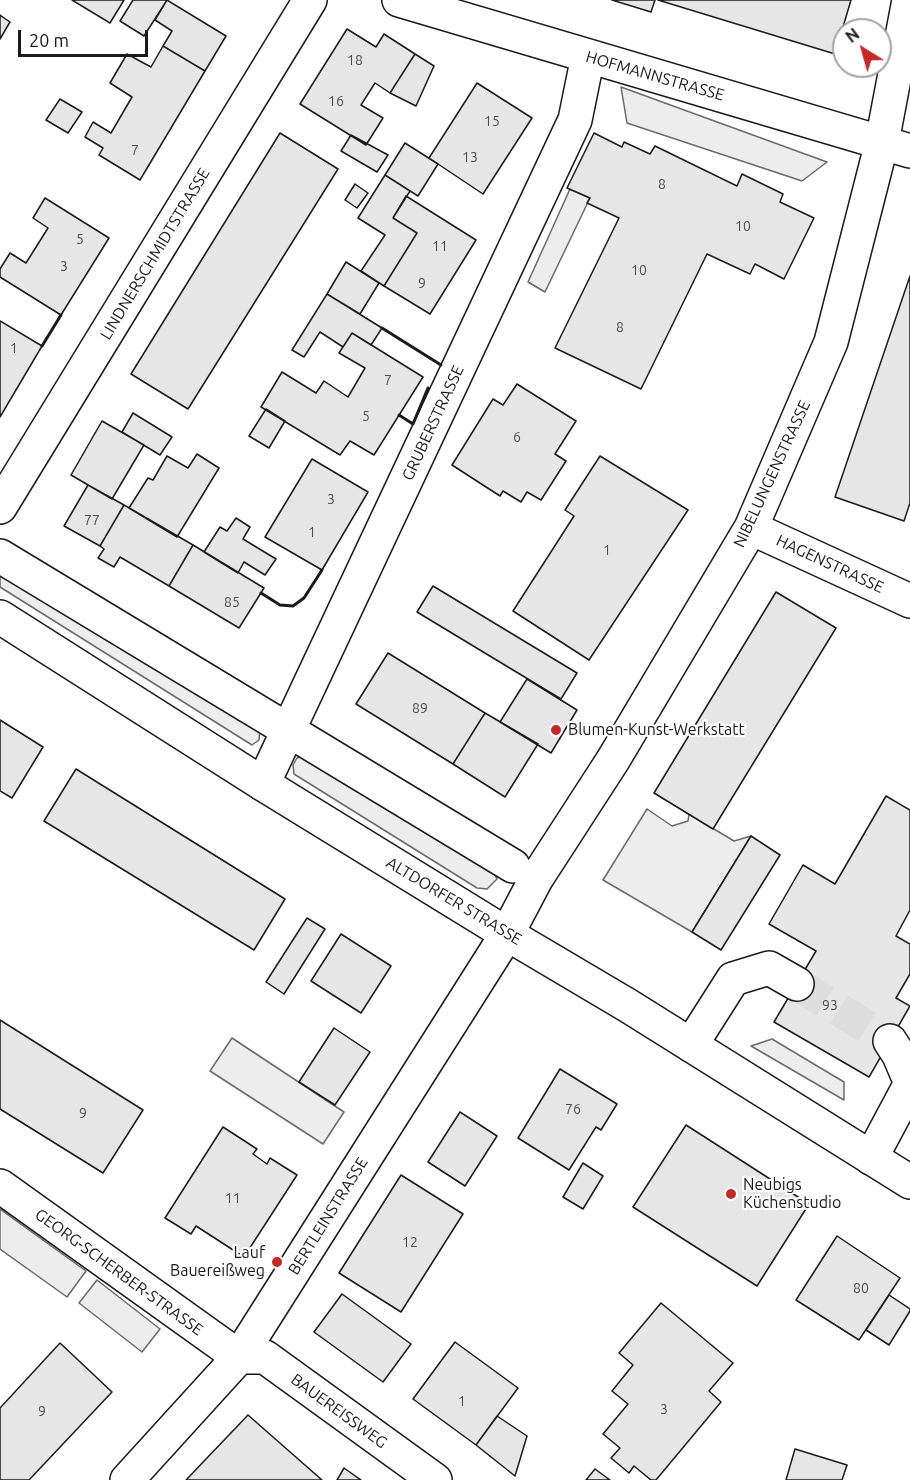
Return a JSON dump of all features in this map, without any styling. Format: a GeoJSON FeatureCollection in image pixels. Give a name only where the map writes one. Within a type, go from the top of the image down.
{"type":"FeatureCollection","features":[{"type":"Feature","properties":{"kind":"street","name":"LINDNERSCHMIDTSTRASSE"},"geometry":{"type":"LineString","coordinates":[[0,507],[310,0]]}},
{"type":"Feature","properties":{"kind":"street","name":"HOFMANNSTRASSE"},"geometry":{"type":"LineString","coordinates":[[399,0],[896,147]]}},
{"type":"Feature","properties":{"kind":"street","name":"NIBELUNGENSTRASSE"},"geometry":{"type":"LineString","coordinates":[[507,934],[536,879],[613,760],[751,528],[831,342],[896,147],[909,0]]}},
{"type":"Feature","properties":{"kind":"street","name":"GRUBERSTRASSE"},"geometry":{"type":"LineString","coordinates":[[263,784],[575,120],[588,56]]}},
{"type":"Feature","properties":{"kind":"street","name":"HAGENSTRASSE"},"geometry":{"type":"LineString","coordinates":[[751,528],[910,601]]}},
{"type":"Feature","properties":{"kind":"street"},"geometry":{"type":"LineString","coordinates":[[0,556],[513,866]]}},
{"type":"Feature","properties":{"kind":"street","name":"ALTDORFER STRASSE"},"geometry":{"type":"LineString","coordinates":[[0,617],[263,784],[627,1005],[910,1182]]}},
{"type":"Feature","properties":{"kind":"street","name":"BERTLEINSTRASSE"},"geometry":{"type":"LineString","coordinates":[[127,1480],[239,1357],[507,934]]}},
{"type":"Feature","properties":{"kind":"street"},"geometry":{"type":"LineString","coordinates":[[691,1045],[733,979],[769,968],[797,984]]}},
{"type":"Feature","properties":{"kind":"street"},"geometry":{"type":"LineString","coordinates":[[871,1158],[910,1083],[900,1055],[890,1041]]}},
{"type":"Feature","properties":{"kind":"street","name":"GEORG-SCHERBER-STRASSE"},"geometry":{"type":"LineString","coordinates":[[0,1186],[239,1357]]}},
{"type":"Feature","properties":{"kind":"street","name":"BAUEREISSWEG"},"geometry":{"type":"LineString","coordinates":[[239,1357],[264,1357],[435,1480]]}},
{"type":"Feature","properties":{"kind":"shaded area"},"geometry":{"type":"Polygon","coordinates":[[[621,87],[827,162],[802,181],[627,123],[621,87]]]}},
{"type":"Feature","properties":{"kind":"shaded area"},"geometry":{"type":"Polygon","coordinates":[[[570,189],[590,198],[545,292],[528,282],[570,189]]]}},
{"type":"Feature","properties":{"kind":"shaded area"},"geometry":{"type":"Polygon","coordinates":[[[0,570],[260,729],[259,740],[252,745],[0,587],[0,570]]]}},
{"type":"Feature","properties":{"kind":"shaded area"},"geometry":{"type":"Polygon","coordinates":[[[306,755],[491,868],[497,879],[487,889],[477,888],[294,774],[293,765],[297,758],[306,755]]]}},
{"type":"Feature","properties":{"kind":"shaded area"},"geometry":{"type":"Polygon","coordinates":[[[647,809],[672,826],[688,821],[689,814],[734,841],[751,836],[692,932],[603,880],[647,809]]]}},
{"type":"Feature","properties":{"kind":"shaded area"},"geometry":{"type":"Polygon","coordinates":[[[232,1038],[344,1112],[323,1144],[210,1071],[232,1038]]]}},
{"type":"Feature","properties":{"kind":"shaded area"},"geometry":{"type":"Polygon","coordinates":[[[772,1039],[844,1082],[844,1100],[751,1046],[772,1039]]]}},
{"type":"Feature","properties":{"kind":"shaded area"},"geometry":{"type":"Polygon","coordinates":[[[0,1209],[86,1271],[67,1297],[0,1249],[0,1209]]]}},
{"type":"Feature","properties":{"kind":"shaded area"},"geometry":{"type":"Polygon","coordinates":[[[97,1280],[160,1329],[142,1352],[79,1303],[97,1280]]]}},
{"type":"Feature","properties":{"kind":"building"},"geometry":{"type":"Polygon","coordinates":[[[72,0],[124,0],[110,23],[72,0]]]}},
{"type":"Feature","properties":{"kind":"building"},"geometry":{"type":"Polygon","coordinates":[[[133,0],[167,0],[144,36],[120,21],[133,0]]]}},
{"type":"Feature","properties":{"kind":"building"},"geometry":{"type":"Polygon","coordinates":[[[167,0],[226,36],[205,71],[163,46],[172,31],[155,20],[167,0]]]}},
{"type":"Feature","properties":{"kind":"building"},"geometry":{"type":"Polygon","coordinates":[[[612,0],[655,0],[651,12],[612,0]]]}},
{"type":"Feature","properties":{"kind":"building"},"geometry":{"type":"Polygon","coordinates":[[[658,0],[851,0],[846,18],[832,18],[832,53],[658,0]]]}},
{"type":"Feature","properties":{"kind":"building"},"geometry":{"type":"Polygon","coordinates":[[[0,15],[10,22],[0,39],[0,15]]]}},
{"type":"Feature","properties":{"kind":"building"},"geometry":{"type":"Polygon","coordinates":[[[347,29],[376,47],[384,34],[415,54],[390,93],[375,83],[361,105],[383,118],[366,145],[300,104],[347,29]]]}},
{"type":"Feature","properties":{"kind":"building"},"geometry":{"type":"Polygon","coordinates":[[[163,46],[205,71],[140,180],[99,155],[103,148],[85,137],[93,122],[111,133],[132,97],[110,83],[127,54],[151,67],[163,46]]]}},
{"type":"Feature","properties":{"kind":"building"},"geometry":{"type":"Polygon","coordinates":[[[415,54],[434,66],[416,106],[390,93],[415,54]]]}},
{"type":"Feature","properties":{"kind":"building"},"geometry":{"type":"Polygon","coordinates":[[[477,83],[532,118],[483,194],[429,158],[477,83]]]}},
{"type":"Feature","properties":{"kind":"building"},"geometry":{"type":"Polygon","coordinates":[[[60,99],[82,112],[68,133],[46,120],[60,99]]]}},
{"type":"Feature","properties":{"kind":"building"},"geometry":{"type":"Polygon","coordinates":[[[280,133],[338,169],[188,409],[131,374],[280,133]]]}},
{"type":"Feature","properties":{"kind":"building"},"geometry":{"type":"Polygon","coordinates":[[[594,133],[622,147],[624,142],[650,154],[655,146],[737,186],[742,174],[783,194],[780,202],[814,218],[784,279],[755,264],[750,274],[707,254],[641,389],[555,348],[619,218],[587,203],[590,198],[567,188],[594,133]]]}},
{"type":"Feature","properties":{"kind":"building"},"geometry":{"type":"Polygon","coordinates":[[[351,135],[388,155],[377,172],[341,151],[351,135]]]}},
{"type":"Feature","properties":{"kind":"building"},"geometry":{"type":"Polygon","coordinates":[[[405,143],[438,164],[418,196],[385,175],[405,143]]]}},
{"type":"Feature","properties":{"kind":"building"},"geometry":{"type":"Polygon","coordinates":[[[385,175],[410,191],[393,218],[417,233],[384,286],[361,271],[385,235],[358,218],[385,175]]]}},
{"type":"Feature","properties":{"kind":"building"},"geometry":{"type":"Polygon","coordinates":[[[355,184],[368,193],[357,208],[345,200],[355,184]]]}},
{"type":"Feature","properties":{"kind":"building"},"geometry":{"type":"Polygon","coordinates":[[[406,196],[476,240],[430,314],[384,286],[417,233],[393,218],[406,196]]]}},
{"type":"Feature","properties":{"kind":"building"},"geometry":{"type":"Polygon","coordinates":[[[45,198],[109,238],[61,315],[0,277],[0,269],[10,253],[26,263],[48,228],[33,218],[45,198]]]}},
{"type":"Feature","properties":{"kind":"building"},"geometry":{"type":"Polygon","coordinates":[[[346,262],[379,283],[360,314],[327,294],[346,262]]]}},
{"type":"Feature","properties":{"kind":"building"},"geometry":{"type":"Polygon","coordinates":[[[910,276],[910,503],[904,521],[835,497],[910,276]]]}},
{"type":"Feature","properties":{"kind":"building"},"geometry":{"type":"Polygon","coordinates":[[[327,294],[382,328],[371,345],[352,333],[343,347],[320,332],[304,357],[292,350],[327,294]]]}},
{"type":"Feature","properties":{"kind":"building"},"geometry":{"type":"Polygon","coordinates":[[[0,321],[42,346],[0,417],[0,321]]]}},
{"type":"Feature","properties":{"kind":"building"},"geometry":{"type":"Polygon","coordinates":[[[352,333],[423,377],[374,455],[350,441],[340,455],[261,407],[282,372],[316,393],[324,381],[348,397],[365,368],[339,353],[352,333]]]}},
{"type":"Feature","properties":{"kind":"building"},"geometry":{"type":"Polygon","coordinates":[[[517,384],[576,421],[555,454],[566,461],[541,500],[527,492],[521,502],[503,491],[500,496],[452,465],[493,399],[503,405],[517,384]]]}},
{"type":"Feature","properties":{"kind":"building"},"geometry":{"type":"Polygon","coordinates":[[[266,409],[285,421],[269,448],[249,436],[266,409]]]}},
{"type":"Feature","properties":{"kind":"building"},"geometry":{"type":"Polygon","coordinates":[[[133,413],[172,437],[160,455],[122,432],[133,413]]]}},
{"type":"Feature","properties":{"kind":"building"},"geometry":{"type":"Polygon","coordinates":[[[102,421],[144,445],[112,499],[71,475],[102,421]]]}},
{"type":"Feature","properties":{"kind":"building"},"geometry":{"type":"Polygon","coordinates":[[[197,454],[219,468],[177,537],[129,508],[148,478],[153,480],[167,456],[188,468],[197,454]]]}},
{"type":"Feature","properties":{"kind":"building"},"geometry":{"type":"Polygon","coordinates":[[[600,456],[688,510],[589,660],[513,611],[574,516],[565,510],[600,456]]]}},
{"type":"Feature","properties":{"kind":"building"},"geometry":{"type":"Polygon","coordinates":[[[312,459],[368,492],[322,570],[265,537],[312,459]]]}},
{"type":"Feature","properties":{"kind":"building"},"geometry":{"type":"Polygon","coordinates":[[[88,485],[124,505],[100,546],[64,526],[88,485]]]}},
{"type":"Feature","properties":{"kind":"building"},"geometry":{"type":"Polygon","coordinates":[[[124,505],[193,545],[169,586],[120,557],[114,567],[98,558],[104,549],[100,546],[124,505]]]}},
{"type":"Feature","properties":{"kind":"building"},"geometry":{"type":"Polygon","coordinates":[[[236,518],[250,527],[243,539],[276,559],[265,575],[244,562],[238,573],[204,552],[220,527],[227,531],[236,518]]]}},
{"type":"Feature","properties":{"kind":"building"},"geometry":{"type":"Polygon","coordinates":[[[193,545],[264,588],[239,628],[169,586],[193,545]]]}},
{"type":"Feature","properties":{"kind":"building"},"geometry":{"type":"Polygon","coordinates":[[[433,586],[577,673],[561,699],[417,612],[433,586]]]}},
{"type":"Feature","properties":{"kind":"building"},"geometry":{"type":"Polygon","coordinates":[[[776,592],[836,628],[713,829],[654,793],[776,592]]]}},
{"type":"Feature","properties":{"kind":"building"},"geometry":{"type":"Polygon","coordinates":[[[388,653],[485,713],[453,764],[356,704],[388,653]]]}},
{"type":"Feature","properties":{"kind":"building"},"geometry":{"type":"Polygon","coordinates":[[[527,679],[577,710],[551,753],[500,722],[527,679]]]}},
{"type":"Feature","properties":{"kind":"building"},"geometry":{"type":"Polygon","coordinates":[[[485,713],[538,744],[505,797],[453,764],[485,713]]]}},
{"type":"Feature","properties":{"kind":"building"},"geometry":{"type":"Polygon","coordinates":[[[0,720],[43,747],[12,798],[0,791],[0,720]]]}},
{"type":"Feature","properties":{"kind":"building"},"geometry":{"type":"Polygon","coordinates":[[[76,769],[285,899],[254,950],[44,821],[76,769]]]}},
{"type":"Feature","properties":{"kind":"building"},"geometry":{"type":"Polygon","coordinates":[[[886,796],[910,810],[910,910],[896,936],[910,944],[910,974],[896,998],[910,1006],[869,1077],[774,1022],[816,951],[769,924],[803,865],[835,884],[886,796]]]}},
{"type":"Feature","properties":{"kind":"building"},"geometry":{"type":"Polygon","coordinates":[[[751,836],[780,855],[721,950],[692,932],[751,836]]]}},
{"type":"Feature","properties":{"kind":"building"},"geometry":{"type":"Polygon","coordinates":[[[307,918],[325,929],[284,994],[266,982],[307,918]]]}},
{"type":"Feature","properties":{"kind":"building"},"geometry":{"type":"Polygon","coordinates":[[[341,934],[391,966],[361,1013],[311,981],[341,934]]]}},
{"type":"Feature","properties":{"kind":"building"},"geometry":{"type":"Polygon","coordinates":[[[0,1020],[143,1110],[103,1173],[0,1109],[0,1020]]]}},
{"type":"Feature","properties":{"kind":"building"},"geometry":{"type":"Polygon","coordinates":[[[334,1028],[370,1052],[335,1105],[299,1082],[334,1028]]]}},
{"type":"Feature","properties":{"kind":"building"},"geometry":{"type":"Polygon","coordinates":[[[560,1069],[617,1104],[601,1130],[596,1127],[569,1170],[518,1138],[560,1069]]]}},
{"type":"Feature","properties":{"kind":"building"},"geometry":{"type":"Polygon","coordinates":[[[460,1112],[497,1136],[465,1186],[428,1162],[460,1112]]]}},
{"type":"Feature","properties":{"kind":"building"},"geometry":{"type":"Polygon","coordinates":[[[686,1125],[809,1204],[757,1286],[633,1207],[686,1125]]]}},
{"type":"Feature","properties":{"kind":"building"},"geometry":{"type":"Polygon","coordinates":[[[223,1127],[257,1149],[253,1154],[267,1164],[270,1158],[297,1175],[244,1257],[196,1226],[191,1234],[165,1218],[223,1127]]]}},
{"type":"Feature","properties":{"kind":"building"},"geometry":{"type":"Polygon","coordinates":[[[583,1163],[603,1176],[583,1209],[563,1197],[583,1163]]]}},
{"type":"Feature","properties":{"kind":"building"},"geometry":{"type":"Polygon","coordinates":[[[401,1175],[463,1214],[401,1312],[339,1273],[401,1175]]]}},
{"type":"Feature","properties":{"kind":"building"},"geometry":{"type":"Polygon","coordinates":[[[837,1236],[900,1278],[859,1340],[796,1300],[837,1236]]]}},
{"type":"Feature","properties":{"kind":"building"},"geometry":{"type":"Polygon","coordinates":[[[342,1294],[411,1344],[383,1382],[314,1332],[342,1294]]]}},
{"type":"Feature","properties":{"kind":"building"},"geometry":{"type":"Polygon","coordinates":[[[889,1295],[910,1311],[889,1345],[866,1330],[889,1295]]]}},
{"type":"Feature","properties":{"kind":"building"},"geometry":{"type":"Polygon","coordinates":[[[661,1303],[733,1363],[709,1391],[721,1402],[656,1480],[651,1480],[634,1466],[629,1473],[611,1458],[620,1448],[603,1434],[628,1404],[612,1391],[633,1365],[619,1353],[661,1303]]]}},
{"type":"Feature","properties":{"kind":"building"},"geometry":{"type":"Polygon","coordinates":[[[455,1342],[518,1388],[476,1445],[413,1399],[455,1342]]]}},
{"type":"Feature","properties":{"kind":"building"},"geometry":{"type":"Polygon","coordinates":[[[60,1343],[112,1392],[29,1480],[0,1480],[0,1408],[60,1343]]]}},
{"type":"Feature","properties":{"kind":"building"},"geometry":{"type":"Polygon","coordinates":[[[248,1415],[322,1480],[186,1480],[248,1415]]]}},
{"type":"Feature","properties":{"kind":"building"},"geometry":{"type":"Polygon","coordinates":[[[497,1416],[527,1436],[515,1476],[476,1445],[497,1416]]]}},
{"type":"Feature","properties":{"kind":"building"},"geometry":{"type":"Polygon","coordinates":[[[795,1449],[847,1465],[842,1480],[786,1480],[795,1449]]]}},
{"type":"Feature","properties":{"kind":"building"},"geometry":{"type":"Polygon","coordinates":[[[344,1468],[361,1480],[337,1480],[344,1468]]]}},
{"type":"Feature","properties":{"kind":"building"},"geometry":{"type":"Polygon","coordinates":[[[595,1469],[610,1480],[586,1480],[595,1469]]]}},
{"type":"Feature","properties":{"kind":"tunnel"},"geometry":{"type":"LineString","coordinates":[[797,984],[890,1041]]}},
{"type":"Feature","properties":{"kind":"wall"},"geometry":{"type":"LineString","coordinates":[[42,346],[61,315]]}},
{"type":"Feature","properties":{"kind":"wall"},"geometry":{"type":"LineString","coordinates":[[382,328],[441,365]]}},
{"type":"Feature","properties":{"kind":"wall"},"geometry":{"type":"LineString","coordinates":[[399,415],[413,424],[428,388]]}},
{"type":"Feature","properties":{"kind":"wall"},"geometry":{"type":"LineString","coordinates":[[261,593],[280,605],[293,606],[304,598],[322,570]]}},
{"type":"Feature","properties":{"kind":"place","name":"Blumen-Kunst-Werkstatt"},"geometry":{"type":"Point","coordinates":[556,730]}},
{"type":"Feature","properties":{"kind":"place","name":"Neubigs Küchenstudio"},"geometry":{"type":"Point","coordinates":[731,1194]}},
{"type":"Feature","properties":{"kind":"place","name":"Lauf Bauereißweg"},"geometry":{"type":"Point","coordinates":[277,1262]}}]}
